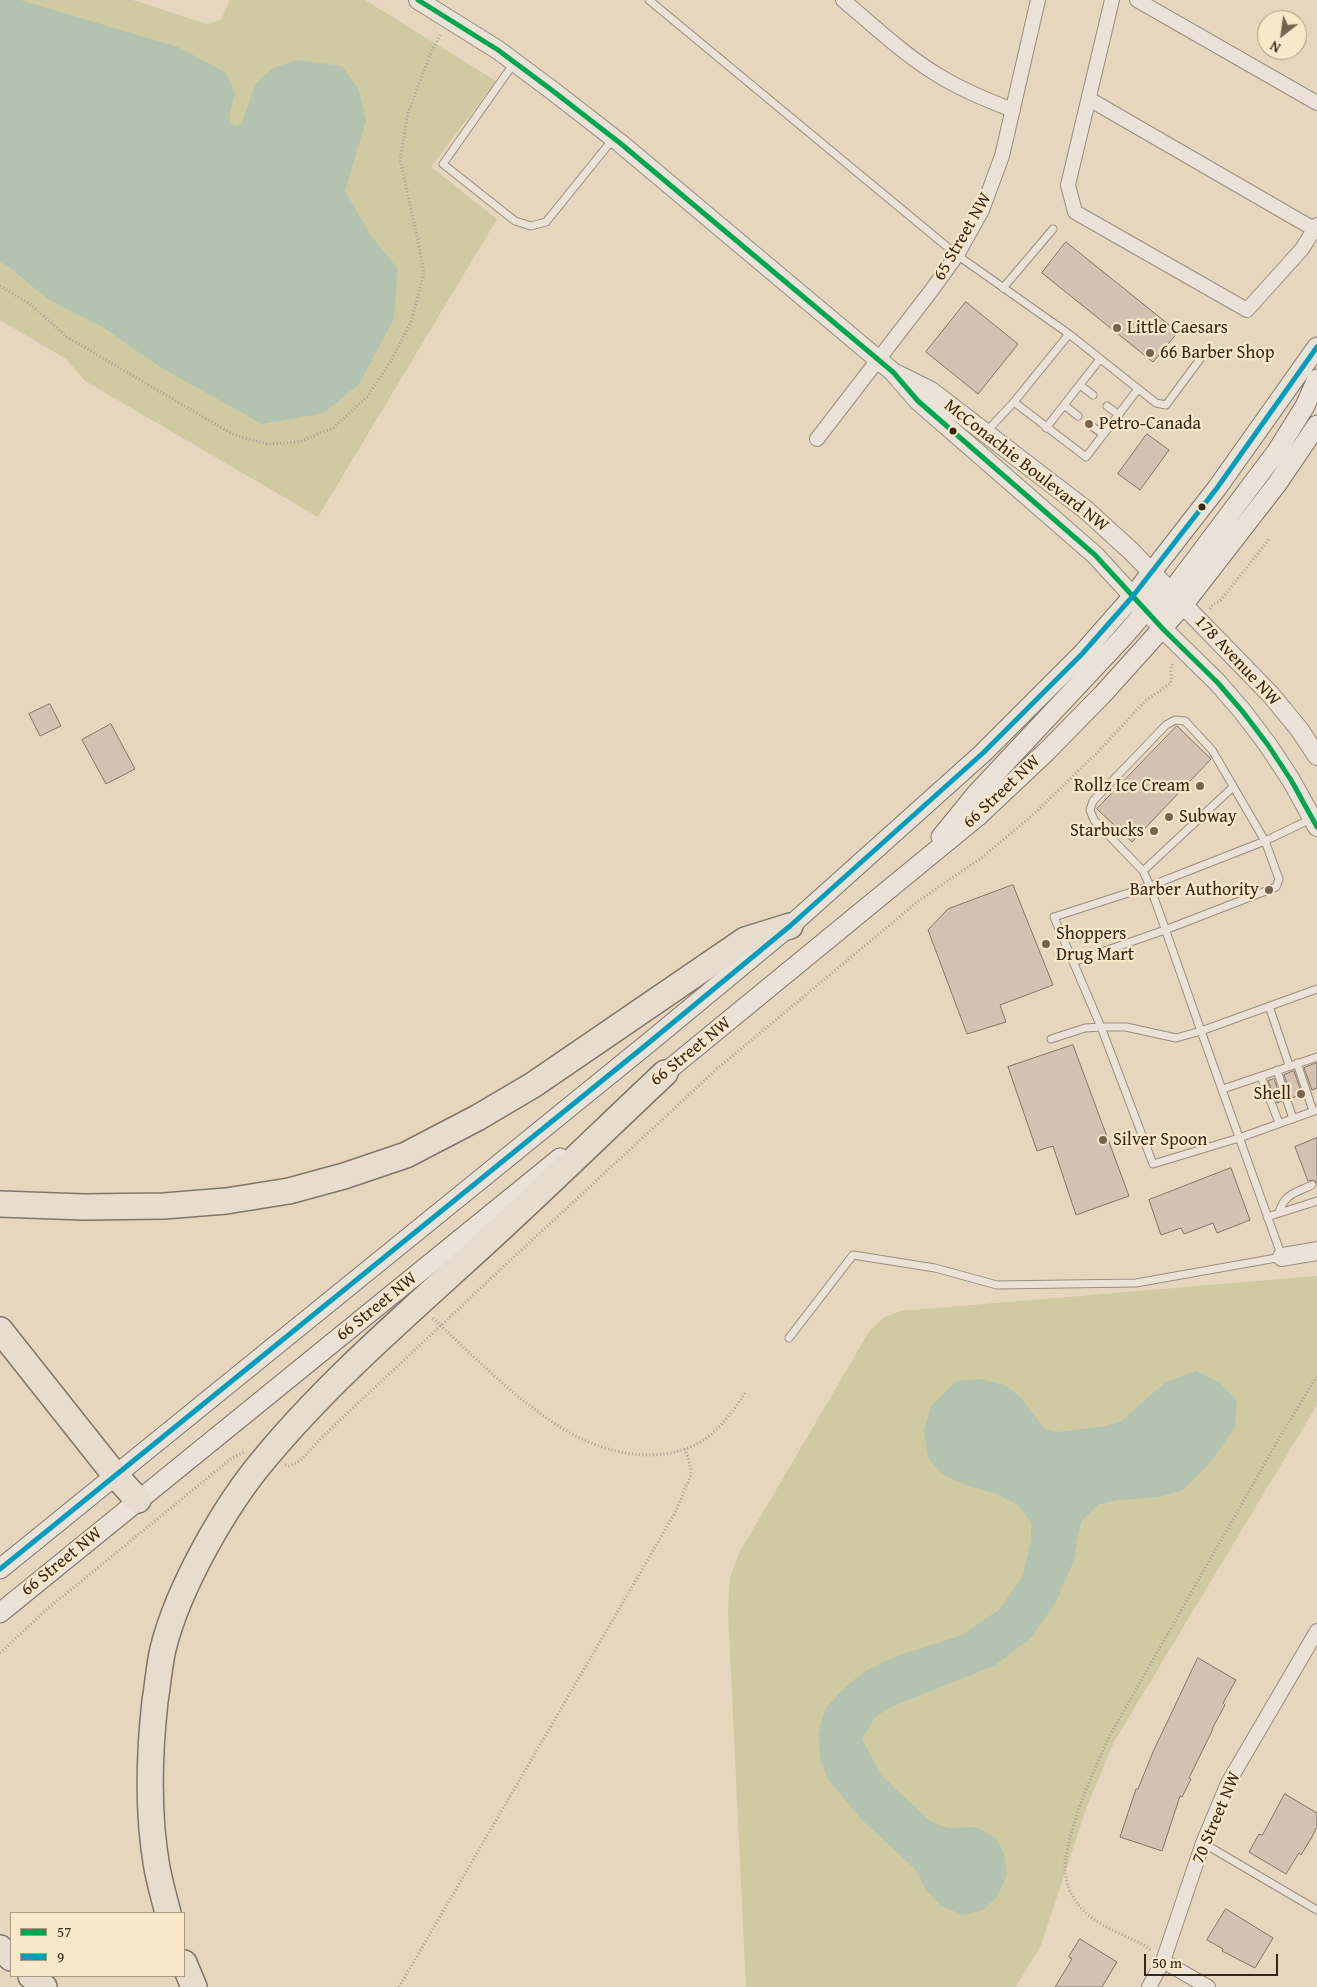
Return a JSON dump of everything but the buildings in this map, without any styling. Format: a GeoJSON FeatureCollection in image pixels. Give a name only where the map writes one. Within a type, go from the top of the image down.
{"type":"FeatureCollection","features":[{"type":"Feature","properties":{"kind":"highway"},"geometry":{"type":"LineString","coordinates":[[0,1204],[84,1207],[164,1206],[226,1201],[289,1191],[344,1176],[406,1155],[477,1118],[532,1085],[745,940],[790,926]]}},
{"type":"Feature","properties":{"kind":"highway"},"geometry":{"type":"LineString","coordinates":[[168,1912],[157,1869],[151,1828],[149,1787],[151,1736],[162,1650],[172,1619],[223,1517],[265,1458],[328,1388],[665,1073]]}},
{"type":"Feature","properties":{"kind":"highway"},"geometry":{"type":"LineString","coordinates":[[0,1330],[138,1500]]}},
{"type":"Feature","properties":{"kind":"highway"},"geometry":{"type":"LineString","coordinates":[[0,1948],[10,1957]]}},
{"type":"Feature","properties":{"kind":"highway"},"geometry":{"type":"LineString","coordinates":[[185,1964],[194,1987]]}},
{"type":"Feature","properties":{"kind":"highway"},"geometry":{"type":"LineString","coordinates":[[33,1977],[44,1987]]}},
{"type":"Feature","properties":{"kind":"main road","name":"66 Street NW"},"geometry":{"type":"LineString","coordinates":[[0,1569],[790,926],[1016,722],[1082,654],[1133,596],[1223,480],[1317,347]]}},
{"type":"Feature","properties":{"kind":"main road"},"geometry":{"type":"LineString","coordinates":[[1178,598],[1277,451],[1305,406],[1317,379]]}},
{"type":"Feature","properties":{"kind":"main road","name":"66 Street NW"},"geometry":{"type":"LineString","coordinates":[[0,1612],[665,1073],[921,864],[1010,788],[1102,695],[1163,629],[1178,598],[1277,484],[1317,425]]}},
{"type":"Feature","properties":{"kind":"main road"},"geometry":{"type":"LineString","coordinates":[[921,864],[976,794],[1146,611],[1153,594],[1154,583],[1151,572]]}},
{"type":"Feature","properties":{"kind":"street","name":"McConachie Boulevard NW"},"geometry":{"type":"LineString","coordinates":[[418,0],[437,4],[450,19],[515,62],[614,139],[878,359],[893,372],[918,401],[1095,555],[1133,596]]}},
{"type":"Feature","properties":{"kind":"street"},"geometry":{"type":"LineString","coordinates":[[843,0],[911,57],[935,74],[980,98],[1013,110]]}},
{"type":"Feature","properties":{"kind":"street","name":"65 Street NW"},"geometry":{"type":"LineString","coordinates":[[817,439],[957,255],[982,210],[1002,156],[1038,0]]}},
{"type":"Feature","properties":{"kind":"street"},"geometry":{"type":"LineString","coordinates":[[1088,99],[1316,227],[1302,249],[1247,310],[1075,212],[1068,185],[1088,99],[1112,0]]}},
{"type":"Feature","properties":{"kind":"street"},"geometry":{"type":"LineString","coordinates":[[1136,0],[1317,104]]}},
{"type":"Feature","properties":{"kind":"street","name":"McConachie Boulevard NW"},"geometry":{"type":"LineString","coordinates":[[893,372],[931,391],[986,432],[1086,510],[1151,572]]}},
{"type":"Feature","properties":{"kind":"street","name":"178 Avenue NW"},"geometry":{"type":"LineString","coordinates":[[1151,572],[1271,695],[1299,729],[1317,756]]}},
{"type":"Feature","properties":{"kind":"street","name":"178 Avenue NW"},"geometry":{"type":"LineString","coordinates":[[1133,596],[1244,712],[1268,745],[1315,823]]}},
{"type":"Feature","properties":{"kind":"street"},"geometry":{"type":"LineString","coordinates":[[1282,1257],[1314,1250]]}},
{"type":"Feature","properties":{"kind":"street","name":"70 Street NW"},"geometry":{"type":"LineString","coordinates":[[1149,1987],[1163,1961],[1203,1843],[1228,1783],[1317,1631]]}},
{"type":"Feature","properties":{"kind":"street"},"geometry":{"type":"LineString","coordinates":[[1163,1961],[1208,1987]]}},
{"type":"Feature","properties":{"kind":"lane"},"geometry":{"type":"LineString","coordinates":[[649,0],[957,255],[1069,334],[1156,403],[1166,405],[1203,355]]}},
{"type":"Feature","properties":{"kind":"lane"},"geometry":{"type":"LineString","coordinates":[[515,62],[443,164],[514,221],[531,226],[546,222],[614,139]]}},
{"type":"Feature","properties":{"kind":"lane"},"geometry":{"type":"LineString","coordinates":[[1003,288],[1053,229]]}},
{"type":"Feature","properties":{"kind":"lane"},"geometry":{"type":"LineString","coordinates":[[986,432],[1014,402],[1069,334]]}},
{"type":"Feature","properties":{"kind":"lane"},"geometry":{"type":"LineString","coordinates":[[1046,428],[1100,359]]}},
{"type":"Feature","properties":{"kind":"lane"},"geometry":{"type":"LineString","coordinates":[[1080,384],[1094,395]]}},
{"type":"Feature","properties":{"kind":"lane"},"geometry":{"type":"LineString","coordinates":[[1014,402],[1086,457],[1138,389]]}},
{"type":"Feature","properties":{"kind":"lane"},"geometry":{"type":"LineString","coordinates":[[1064,405],[1078,416]]}},
{"type":"Feature","properties":{"kind":"lane"},"geometry":{"type":"LineString","coordinates":[[1107,406],[1119,414]]}},
{"type":"Feature","properties":{"kind":"lane"},"geometry":{"type":"LineString","coordinates":[[1093,427],[1103,434]]}},
{"type":"Feature","properties":{"kind":"lane"},"geometry":{"type":"LineString","coordinates":[[789,1338],[853,1255],[935,1268],[997,1285],[1136,1283],[1282,1257],[1201,1032],[1165,930],[1150,886],[1143,871],[1094,820],[1090,810],[1093,801],[1166,725],[1175,720],[1184,721],[1212,750],[1265,840],[1279,879],[1276,887],[1165,930],[1073,962]]}},
{"type":"Feature","properties":{"kind":"lane"},"geometry":{"type":"LineString","coordinates":[[1143,871],[1233,787]]}},
{"type":"Feature","properties":{"kind":"lane"},"geometry":{"type":"LineString","coordinates":[[1297,1063],[1315,1110],[1239,1138],[1153,1164],[1101,1027],[1054,917],[1150,886],[1265,840],[1315,823]]}},
{"type":"Feature","properties":{"kind":"lane"},"geometry":{"type":"LineString","coordinates":[[1051,1039],[1085,1028],[1101,1027],[1126,1027],[1176,1038],[1201,1032],[1317,988]]}},
{"type":"Feature","properties":{"kind":"lane"},"geometry":{"type":"LineString","coordinates":[[1269,1006],[1289,1065]]}},
{"type":"Feature","properties":{"kind":"lane"},"geometry":{"type":"LineString","coordinates":[[1223,1090],[1289,1065],[1317,1057]]}},
{"type":"Feature","properties":{"kind":"lane"},"geometry":{"type":"LineString","coordinates":[[1277,1070],[1292,1118]]}},
{"type":"Feature","properties":{"kind":"lane"},"geometry":{"type":"LineString","coordinates":[[1261,1076],[1279,1123]]}},
{"type":"Feature","properties":{"kind":"lane"},"geometry":{"type":"LineString","coordinates":[[1279,1213],[1282,1202],[1287,1197],[1312,1185]]}},
{"type":"Feature","properties":{"kind":"lane"},"geometry":{"type":"LineString","coordinates":[[1267,1217],[1317,1201]]}},
{"type":"Feature","properties":{"kind":"lane"},"geometry":{"type":"LineString","coordinates":[[1203,1843],[1317,1910]]}},
{"type":"Feature","properties":{"kind":"path"},"geometry":{"type":"LineString","coordinates":[[0,286],[30,304],[67,338],[234,435],[266,444],[299,442],[333,428],[367,397],[391,361],[411,322],[424,273],[400,160],[408,113],[432,50],[450,19]]}},
{"type":"Feature","properties":{"kind":"path"},"geometry":{"type":"LineString","coordinates":[[1214,604],[1220,601],[1270,538]]}},
{"type":"Feature","properties":{"kind":"path"},"geometry":{"type":"LineString","coordinates":[[516,1255],[748,1042],[921,899],[984,856],[1036,812],[1098,752],[1144,702],[1171,683],[1171,667]]}},
{"type":"Feature","properties":{"kind":"path"},"geometry":{"type":"LineString","coordinates":[[418,1303],[529,1405],[577,1437],[607,1448],[628,1453],[654,1455],[674,1452],[696,1444],[725,1421],[745,1393]]}},
{"type":"Feature","properties":{"kind":"path"},"geometry":{"type":"LineString","coordinates":[[1163,1961],[1144,1945],[1098,1922],[1083,1910],[1071,1896],[1066,1880],[1064,1862],[1071,1833],[1088,1786],[1110,1735],[1281,1434],[1317,1376]]}},
{"type":"Feature","properties":{"kind":"path"},"geometry":{"type":"LineString","coordinates":[[399,1987],[675,1513],[692,1475],[685,1448]]}},
{"type":"Feature","properties":{"kind":"shaded area"},"geometry":{"type":"Polygon","coordinates":[[[0,0],[133,0],[207,24],[221,20],[230,0],[365,0],[496,81],[431,167],[497,219],[318,517],[85,381],[66,359],[0,320],[0,0]]]}},
{"type":"Feature","properties":{"kind":"shaded area"},"geometry":{"type":"Polygon","coordinates":[[[0,0],[20,0],[178,47],[226,73],[235,94],[230,114],[230,123],[235,126],[239,126],[242,122],[256,83],[273,68],[297,60],[342,66],[359,90],[366,121],[345,191],[371,236],[398,269],[394,318],[360,383],[324,413],[262,424],[160,367],[104,328],[49,300],[9,267],[0,262],[0,0]]]}},
{"type":"Feature","properties":{"kind":"shaded area"},"geometry":{"type":"Polygon","coordinates":[[[1317,1276],[1317,1405],[1114,1742],[1086,1809],[1041,1945],[1016,1987],[746,1987],[728,1611],[730,1578],[738,1555],[870,1330],[885,1317],[901,1311],[1317,1276]]]}},
{"type":"Feature","properties":{"kind":"shaded area"},"geometry":{"type":"Polygon","coordinates":[[[1196,1371],[1219,1382],[1237,1400],[1235,1427],[1210,1463],[1183,1490],[1159,1497],[1120,1500],[1099,1504],[1081,1522],[1074,1560],[1056,1602],[1031,1638],[994,1666],[895,1705],[875,1717],[862,1739],[881,1775],[931,1822],[948,1828],[976,1827],[996,1838],[1004,1853],[1007,1875],[996,1898],[983,1910],[964,1915],[942,1907],[926,1890],[915,1869],[861,1819],[828,1779],[820,1758],[818,1734],[825,1709],[846,1686],[867,1670],[897,1656],[962,1635],[1000,1609],[1023,1575],[1031,1540],[1031,1523],[1019,1506],[997,1494],[965,1485],[942,1474],[928,1458],[924,1431],[931,1406],[957,1381],[980,1379],[1005,1385],[1021,1398],[1045,1429],[1058,1432],[1106,1426],[1121,1421],[1166,1382],[1196,1371]]]}},
{"type":"Feature","properties":{"kind":"transit line","name":"57"},"geometry":{"type":"LineString","coordinates":[[418,0],[498,50],[620,143],[893,372],[918,401],[1095,555],[1163,629],[1218,683],[1243,712],[1291,780],[1317,827]]}},
{"type":"Feature","properties":{"kind":"transit line","name":"9"},"geometry":{"type":"LineString","coordinates":[[0,1569],[790,926],[983,753],[1082,654],[1133,596],[1217,488],[1317,347]]}},
{"type":"Feature","properties":{"kind":"place","name":"Little Caesars"},"geometry":{"type":"Point","coordinates":[1117,328]}},
{"type":"Feature","properties":{"kind":"place","name":"66 Barber Shop"},"geometry":{"type":"Point","coordinates":[1150,353]}},
{"type":"Feature","properties":{"kind":"place","name":"Petro-Canada"},"geometry":{"type":"Point","coordinates":[1089,424]}},
{"type":"Feature","properties":{"kind":"place","name":"Rollz Ice Cream"},"geometry":{"type":"Point","coordinates":[1200,786]}},
{"type":"Feature","properties":{"kind":"place","name":"Subway"},"geometry":{"type":"Point","coordinates":[1169,817]}},
{"type":"Feature","properties":{"kind":"place","name":"Starbucks"},"geometry":{"type":"Point","coordinates":[1154,831]}},
{"type":"Feature","properties":{"kind":"place","name":"Barber Authority"},"geometry":{"type":"Point","coordinates":[1269,890]}},
{"type":"Feature","properties":{"kind":"place","name":"Shoppers Drug Mart"},"geometry":{"type":"Point","coordinates":[1046,944]}},
{"type":"Feature","properties":{"kind":"place","name":"Shell"},"geometry":{"type":"Point","coordinates":[1301,1094]}},
{"type":"Feature","properties":{"kind":"place","name":"Silver Spoon"},"geometry":{"type":"Point","coordinates":[1103,1140]}}]}
